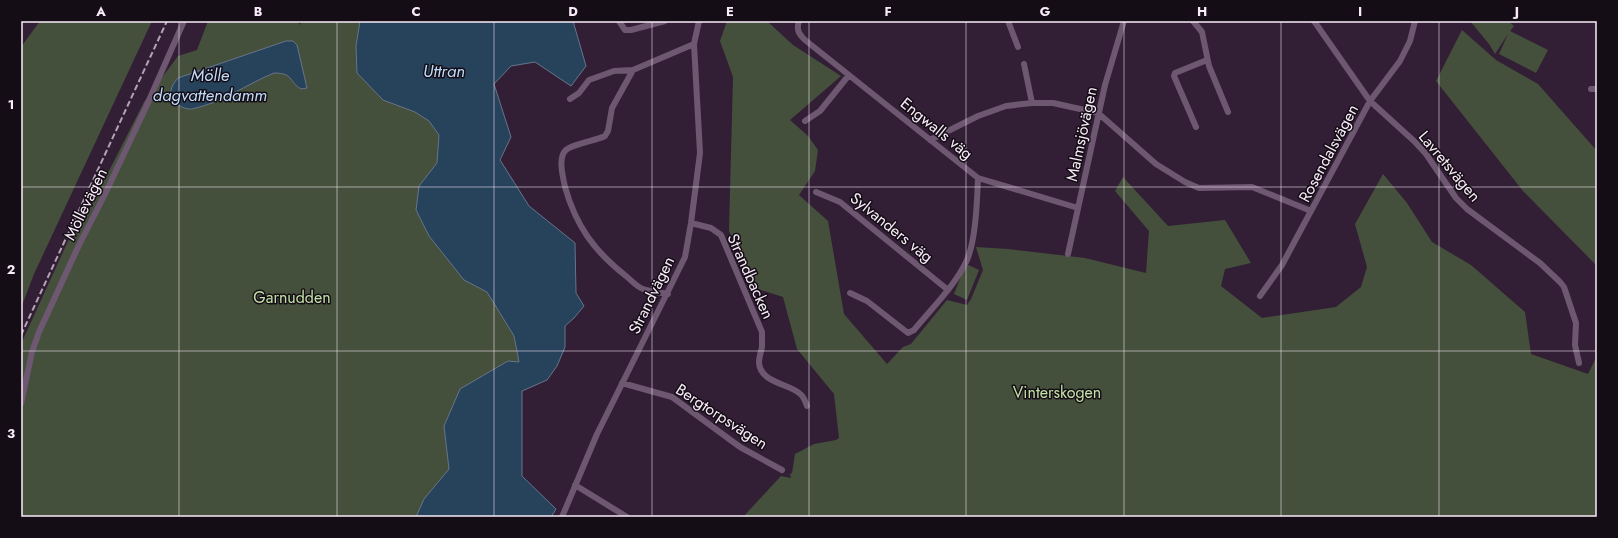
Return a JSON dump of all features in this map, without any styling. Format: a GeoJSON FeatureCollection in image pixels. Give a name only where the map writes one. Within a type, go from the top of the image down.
{"type":"FeatureCollection","features":[{"type":"Feature","properties":{"kind":"street","name":"Möllevägen"},"geometry":{"type":"LineString","coordinates":[[21,404],[32,352],[39,332],[79,245],[146,107],[184,21]]}},
{"type":"Feature","properties":{"kind":"street"},"geometry":{"type":"LineString","coordinates":[[619,21],[625,30],[631,30],[664,21]]}},
{"type":"Feature","properties":{"kind":"street","name":"Strandvägen"},"geometry":{"type":"LineString","coordinates":[[562,517],[597,434],[622,382],[668,294],[685,257],[700,153],[694,44],[699,21]]}},
{"type":"Feature","properties":{"kind":"street","name":"Engwalls väg"},"geometry":{"type":"LineString","coordinates":[[799,21],[799,34],[978,178],[1078,208]]}},
{"type":"Feature","properties":{"kind":"street"},"geometry":{"type":"LineString","coordinates":[[1008,21],[1012,28],[1018,47]]}},
{"type":"Feature","properties":{"kind":"street","name":"Malmsjövägen"},"geometry":{"type":"LineString","coordinates":[[1068,254],[1098,113],[1124,21]]}},
{"type":"Feature","properties":{"kind":"street"},"geometry":{"type":"LineString","coordinates":[[1193,21],[1202,32],[1207,60],[1228,112]]}},
{"type":"Feature","properties":{"kind":"street","name":"Lavretsvägen"},"geometry":{"type":"LineString","coordinates":[[1314,21],[1370,101],[1414,140],[1426,154],[1456,198],[1467,209],[1540,263],[1564,287],[1576,323],[1575,345],[1579,363]]}},
{"type":"Feature","properties":{"kind":"street","name":"Rosendalsvägen"},"geometry":{"type":"LineString","coordinates":[[1260,296],[1282,265],[1370,101],[1400,61],[1410,41],[1415,21]]}},
{"type":"Feature","properties":{"kind":"street"},"geometry":{"type":"LineString","coordinates":[[570,100],[579,93],[589,80],[614,71],[633,70],[694,44]]}},
{"type":"Feature","properties":{"kind":"street"},"geometry":{"type":"LineString","coordinates":[[1196,127],[1174,76],[1176,73],[1207,60]]}},
{"type":"Feature","properties":{"kind":"street"},"geometry":{"type":"LineString","coordinates":[[1024,64],[1032,103]]}},
{"type":"Feature","properties":{"kind":"street"},"geometry":{"type":"LineString","coordinates":[[633,70],[612,108],[608,131],[605,136],[599,140],[568,148],[563,154],[563,180],[571,207],[579,223],[600,253],[611,265],[643,289],[668,294]]}},
{"type":"Feature","properties":{"kind":"street"},"geometry":{"type":"LineString","coordinates":[[805,121],[820,111],[849,74]]}},
{"type":"Feature","properties":{"kind":"street"},"geometry":{"type":"LineString","coordinates":[[930,140],[978,116],[1006,106],[1032,103],[1053,103],[1098,113],[1156,164],[1185,182],[1199,188],[1252,188],[1311,211]]}},
{"type":"Feature","properties":{"kind":"street"},"geometry":{"type":"LineString","coordinates":[[850,293],[867,301],[908,332],[914,330],[948,290],[968,258],[972,240],[978,178]]}},
{"type":"Feature","properties":{"kind":"street","name":"Sylvanders väg"},"geometry":{"type":"LineString","coordinates":[[816,192],[840,202],[948,290]]}},
{"type":"Feature","properties":{"kind":"street","name":"Strandbacken"},"geometry":{"type":"LineString","coordinates":[[691,223],[711,228],[721,235],[762,332],[761,369],[775,382],[799,392],[804,398],[807,406]]}},
{"type":"Feature","properties":{"kind":"street","name":"Bergtorpsvägen"},"geometry":{"type":"LineString","coordinates":[[622,382],[672,397],[740,447],[782,470]]}},
{"type":"Feature","properties":{"kind":"street"},"geometry":{"type":"LineString","coordinates":[[575,485],[627,517]]}},
{"type":"Feature","properties":{"kind":"green space"},"geometry":{"type":"Polygon","coordinates":[[[40,21],[152,21],[34,274],[21,308],[21,47],[40,21]]]}},
{"type":"Feature","properties":{"kind":"green space","name":"Garnudden"},"geometry":{"type":"Polygon","coordinates":[[[208,21],[296,21],[301,25],[300,21],[479,21],[527,368],[460,517],[21,517],[21,344],[74,228],[82,224],[144,102],[178,56],[197,50],[208,21]]]}},
{"type":"Feature","properties":{"kind":"green space","name":"Vinterskogen"},"geometry":{"type":"Polygon","coordinates":[[[727,21],[767,21],[793,45],[841,76],[790,120],[808,136],[818,150],[815,171],[799,195],[828,221],[844,314],[887,364],[903,347],[911,344],[947,300],[967,305],[983,270],[976,247],[1008,249],[1085,258],[1146,273],[1149,231],[1115,191],[1123,177],[1168,226],[1225,220],[1251,263],[1225,269],[1221,286],[1262,318],[1336,307],[1361,287],[1367,267],[1355,224],[1383,174],[1407,203],[1432,242],[1471,265],[1525,312],[1531,354],[1588,374],[1597,356],[1597,517],[743,517],[781,476],[791,478],[790,474],[792,473],[795,454],[814,444],[836,440],[839,438],[834,394],[797,349],[783,297],[755,288],[729,231],[733,77],[720,41],[727,21]]]}},
{"type":"Feature","properties":{"kind":"green space"},"geometry":{"type":"Polygon","coordinates":[[[1470,21],[1508,21],[1514,26],[1510,31],[1548,50],[1536,73],[1499,54],[1508,34],[1495,54],[1489,44],[1470,21]]]}},
{"type":"Feature","properties":{"kind":"green space"},"geometry":{"type":"Polygon","coordinates":[[[1462,30],[1496,60],[1538,84],[1597,151],[1597,266],[1523,191],[1436,81],[1462,30]]]}},
{"type":"Feature","properties":{"kind":"green space"},"geometry":{"type":"Polygon","coordinates":[[[966,264],[979,270],[967,300],[954,294],[966,264]]]}},
{"type":"Feature","properties":{"kind":"water","name":"Uttran"},"geometry":{"type":"Polygon","coordinates":[[[360,21],[573,21],[586,66],[571,86],[535,62],[511,66],[494,84],[511,137],[500,160],[529,206],[575,243],[576,293],[584,306],[565,326],[565,347],[557,366],[547,380],[522,391],[522,476],[556,509],[551,517],[416,517],[424,499],[449,469],[444,426],[460,389],[508,361],[519,362],[514,336],[487,292],[464,280],[429,236],[416,210],[419,186],[437,163],[439,135],[429,121],[415,112],[383,100],[357,73],[356,46],[360,21]]]}},
{"type":"Feature","properties":{"kind":"water","name":"Mölle dagvattendamm"},"geometry":{"type":"Polygon","coordinates":[[[286,41],[293,41],[297,45],[307,88],[301,89],[285,74],[274,73],[224,98],[192,109],[186,109],[173,100],[171,92],[172,87],[178,78],[286,41]]]}},
{"type":"Feature","properties":{"kind":"railway"},"geometry":{"type":"LineString","coordinates":[[21,335],[167,21]]}}]}
